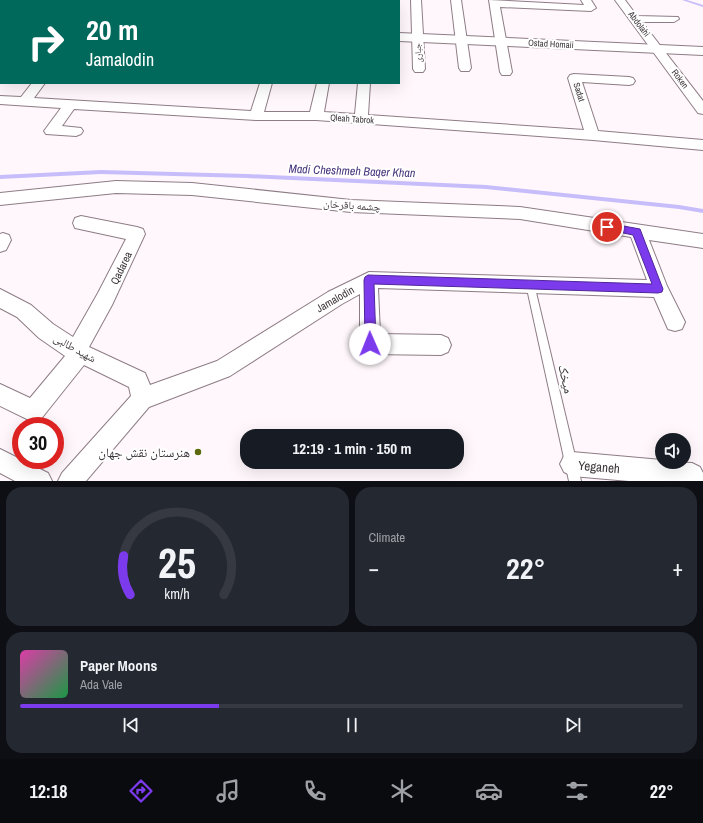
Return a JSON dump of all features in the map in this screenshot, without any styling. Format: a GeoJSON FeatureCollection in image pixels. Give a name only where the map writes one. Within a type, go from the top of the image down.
{"type":"FeatureCollection","features":[{"type":"Feature","properties":{"kind":"street","name":"جباری"},"geometry":{"type":"LineString","coordinates":[[416,0],[419,69]]}},
{"type":"Feature","properties":{"kind":"street"},"geometry":{"type":"LineString","coordinates":[[456,0],[465,68]]}},
{"type":"Feature","properties":{"kind":"street"},"geometry":{"type":"LineString","coordinates":[[506,72],[494,2],[543,3],[591,8],[586,0]]}},
{"type":"Feature","properties":{"kind":"street","name":"Abdolahi"},"geometry":{"type":"LineString","coordinates":[[620,0],[657,49]]}},
{"type":"Feature","properties":{"kind":"street"},"geometry":{"type":"LineString","coordinates":[[634,19],[674,19]]}},
{"type":"Feature","properties":{"kind":"street","name":"Ostad Homaii"},"geometry":{"type":"LineString","coordinates":[[400,37],[703,51]]}},
{"type":"Feature","properties":{"kind":"street","name":"Roken"},"geometry":{"type":"LineString","coordinates":[[657,49],[703,110]]}},
{"type":"Feature","properties":{"kind":"street","name":"Sadat"},"geometry":{"type":"LineString","coordinates":[[593,135],[574,78],[629,81]]}},
{"type":"Feature","properties":{"kind":"street"},"geometry":{"type":"LineString","coordinates":[[25,101],[38,84]]}},
{"type":"Feature","properties":{"kind":"street"},"geometry":{"type":"LineString","coordinates":[[256,116],[266,84]]}},
{"type":"Feature","properties":{"kind":"street"},"geometry":{"type":"LineString","coordinates":[[316,116],[323,84]]}},
{"type":"Feature","properties":{"kind":"street"},"geometry":{"type":"LineString","coordinates":[[361,119],[364,84]]}},
{"type":"Feature","properties":{"kind":"street","name":"Qleah Tabrok"},"geometry":{"type":"LineString","coordinates":[[0,100],[256,116],[316,116],[593,135],[703,145]]}},
{"type":"Feature","properties":{"kind":"street"},"geometry":{"type":"LineString","coordinates":[[71,104],[51,131],[76,131]]}},
{"type":"Feature","properties":{"kind":"street","name":"چشمه باقرخان"},"geometry":{"type":"LineString","coordinates":[[0,199],[116,188],[192,189],[351,206],[520,213],[703,241]]}},
{"type":"Feature","properties":{"kind":"street","name":"Qadarea"},"geometry":{"type":"LineString","coordinates":[[78,352],[137,234],[81,223]]}},
{"type":"Feature","properties":{"kind":"street"},"geometry":{"type":"LineString","coordinates":[[637,232],[658,289],[675,322]]}},
{"type":"Feature","properties":{"kind":"street"},"geometry":{"type":"LineString","coordinates":[[441,345],[370,344],[368,280],[658,289]]}},
{"type":"Feature","properties":{"kind":"street","name":"Jamalodin"},"geometry":{"type":"LineString","coordinates":[[70,481],[142,398],[223,369],[335,298],[368,280]]}},
{"type":"Feature","properties":{"kind":"street","name":"شهید طالبی"},"geometry":{"type":"LineString","coordinates":[[0,298],[24,311],[46,331],[78,352],[138,380],[142,398]]}},
{"type":"Feature","properties":{"kind":"street"},"geometry":{"type":"LineString","coordinates":[[0,395],[33,411],[78,352]]}},
{"type":"Feature","properties":{"kind":"street"},"geometry":{"type":"LineString","coordinates":[[0,461],[40,481]]}},
{"type":"Feature","properties":{"kind":"street","name":"Yeganeh"},"geometry":{"type":"LineString","coordinates":[[573,473],[692,475],[694,481]]}},
{"type":"Feature","properties":{"kind":"lane","name":"میخک"},"geometry":{"type":"LineString","coordinates":[[530,284],[573,473]]}},
{"type":"Feature","properties":{"kind":"waterway"},"geometry":{"type":"LineString","coordinates":[[684,0],[703,6]]}},
{"type":"Feature","properties":{"kind":"waterway","name":"Madi Cheshmeh Baqer Khan"},"geometry":{"type":"LineString","coordinates":[[0,177],[101,172],[247,176],[486,187],[679,207],[703,211]]}},
{"type":"Feature","properties":{"kind":"place","name":"هنرستان نقش جهان"},"geometry":{"type":"Point","coordinates":[198,452]}},
{"type":"Feature","properties":{"kind":"route"},"geometry":{"type":"LineString","coordinates":[[370,344],[368,280],[658,289],[637,232],[607,227]]}}]}
